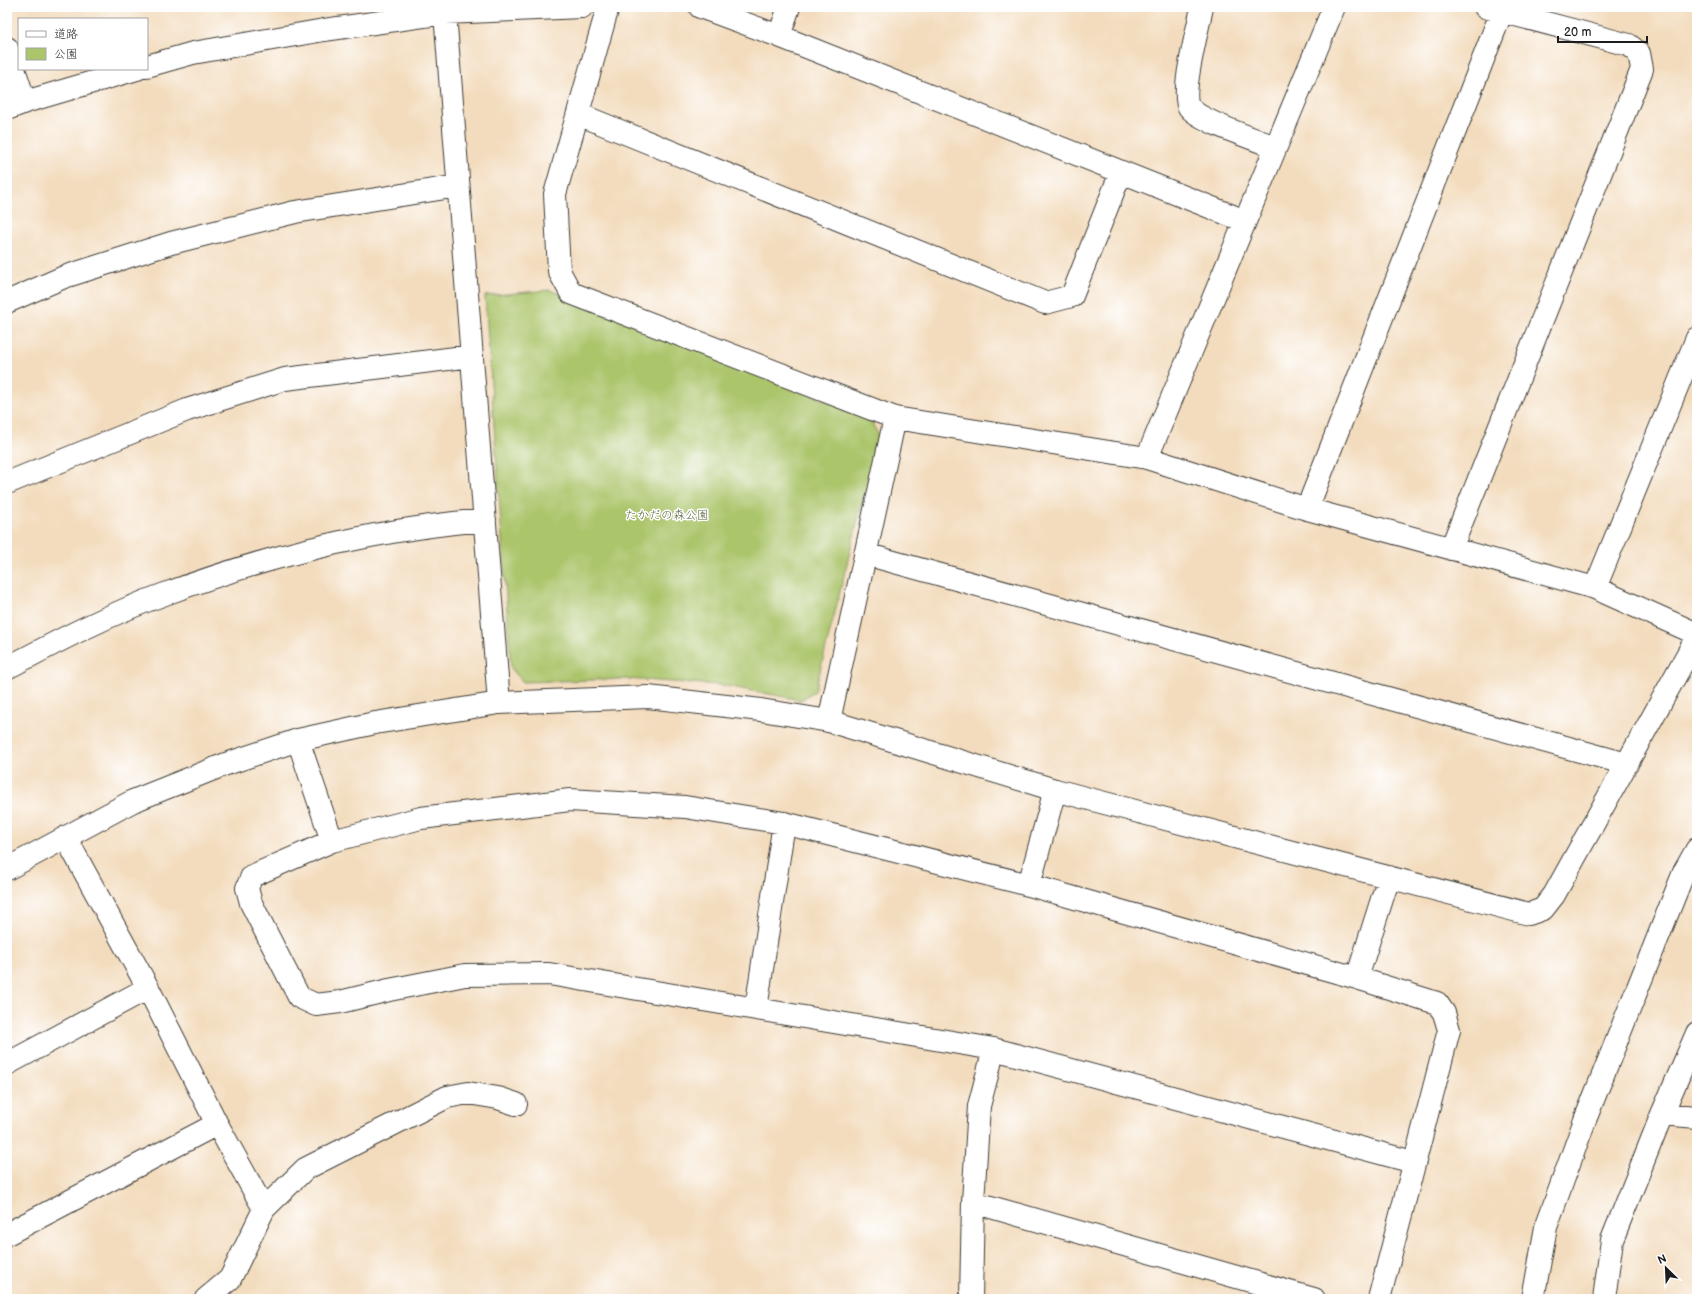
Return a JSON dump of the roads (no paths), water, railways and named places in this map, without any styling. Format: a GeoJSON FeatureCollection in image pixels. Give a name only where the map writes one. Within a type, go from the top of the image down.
{"type":"FeatureCollection","features":[{"type":"Feature","properties":{"kind":"street"},"geometry":{"type":"LineString","coordinates":[[148,66],[193,53],[324,30],[445,14],[582,7]]}},
{"type":"Feature","properties":{"kind":"street"},"geometry":{"type":"LineString","coordinates":[[7,869],[133,801],[226,764],[298,740],[375,723],[500,703],[648,697],[761,710],[829,721],[1055,790],[1530,914],[1543,909],[1554,895],[1697,636],[1595,588],[1451,550],[1308,509],[1148,458],[895,418],[571,294],[559,271],[555,194],[608,7]]}},
{"type":"Feature","properties":{"kind":"street"},"geometry":{"type":"LineString","coordinates":[[700,7],[779,36],[1245,220]]}},
{"type":"Feature","properties":{"kind":"street"},"geometry":{"type":"LineString","coordinates":[[779,36],[789,7]]}},
{"type":"Feature","properties":{"kind":"street"},"geometry":{"type":"LineString","coordinates":[[1202,7],[1186,90],[1189,106],[1203,118],[1275,147]]}},
{"type":"Feature","properties":{"kind":"street"},"geometry":{"type":"LineString","coordinates":[[1148,458],[1334,7]]}},
{"type":"Feature","properties":{"kind":"street"},"geometry":{"type":"LineString","coordinates":[[1308,509],[1493,9],[1629,45],[1639,53],[1642,69],[1451,550]]}},
{"type":"Feature","properties":{"kind":"street"},"geometry":{"type":"LineString","coordinates":[[445,14],[500,703]]}},
{"type":"Feature","properties":{"kind":"street"},"geometry":{"type":"LineString","coordinates":[[7,48],[16,106],[134,70]]}},
{"type":"Feature","properties":{"kind":"street"},"geometry":{"type":"LineString","coordinates":[[578,114],[1044,303],[1072,296],[1121,172]]}},
{"type":"Feature","properties":{"kind":"street"},"geometry":{"type":"LineString","coordinates":[[7,302],[64,277],[171,243],[294,212],[458,186]]}},
{"type":"Feature","properties":{"kind":"street"},"geometry":{"type":"LineString","coordinates":[[1595,588],[1697,338]]}},
{"type":"Feature","properties":{"kind":"street"},"geometry":{"type":"LineString","coordinates":[[7,483],[186,410],[285,379],[472,356]]}},
{"type":"Feature","properties":{"kind":"street"},"geometry":{"type":"LineString","coordinates":[[829,721],[895,418]]}},
{"type":"Feature","properties":{"kind":"street"},"geometry":{"type":"LineString","coordinates":[[7,668],[106,618],[165,594],[233,572],[328,544],[432,524],[485,520]]}},
{"type":"Feature","properties":{"kind":"street"},"geometry":{"type":"LineString","coordinates":[[865,554],[1627,764]]}},
{"type":"Feature","properties":{"kind":"street"},"geometry":{"type":"LineString","coordinates":[[298,740],[332,841]]}},
{"type":"Feature","properties":{"kind":"street"},"geometry":{"type":"LineString","coordinates":[[1029,885],[1055,790]]}},
{"type":"Feature","properties":{"kind":"street"},"geometry":{"type":"LineString","coordinates":[[1379,1299],[1448,1030],[1444,1013],[1436,1003],[1357,978],[1029,885],[784,823],[685,807],[570,800],[422,818],[332,841],[252,876],[247,888],[251,903],[299,997],[316,1005],[340,1002],[389,990],[465,976],[549,974],[994,1049],[1413,1162]]}},
{"type":"Feature","properties":{"kind":"street"},"geometry":{"type":"LineString","coordinates":[[756,1009],[784,823]]}},
{"type":"Feature","properties":{"kind":"street"},"geometry":{"type":"LineString","coordinates":[[66,838],[148,988],[217,1124],[264,1209]]}},
{"type":"Feature","properties":{"kind":"street"},"geometry":{"type":"LineString","coordinates":[[1533,1299],[1546,1227],[1582,1127],[1684,872],[1697,849]]}},
{"type":"Feature","properties":{"kind":"street"},"geometry":{"type":"LineString","coordinates":[[1357,978],[1389,877]]}},
{"type":"Feature","properties":{"kind":"street"},"geometry":{"type":"LineString","coordinates":[[7,1064],[148,988]]}},
{"type":"Feature","properties":{"kind":"street"},"geometry":{"type":"LineString","coordinates":[[1604,1299],[1612,1240],[1662,1114],[1697,1033]]}},
{"type":"Feature","properties":{"kind":"street"},"geometry":{"type":"LineString","coordinates":[[971,1299],[973,1202],[978,1106],[994,1049]]}},
{"type":"Feature","properties":{"kind":"street"},"geometry":{"type":"LineString","coordinates":[[206,1299],[230,1280],[264,1209],[305,1169],[447,1097],[468,1092],[498,1098],[516,1104]]}},
{"type":"Feature","properties":{"kind":"street"},"geometry":{"type":"LineString","coordinates":[[1662,1114],[1697,1118]]}},
{"type":"Feature","properties":{"kind":"street"},"geometry":{"type":"LineString","coordinates":[[7,1234],[217,1124]]}},
{"type":"Feature","properties":{"kind":"street"},"geometry":{"type":"LineString","coordinates":[[973,1202],[1314,1299]]}},
{"type":"Feature","properties":{"kind":"park label","name":"たかだの森公園"},"geometry":{"type":"Point","coordinates":[667,515]}}]}
